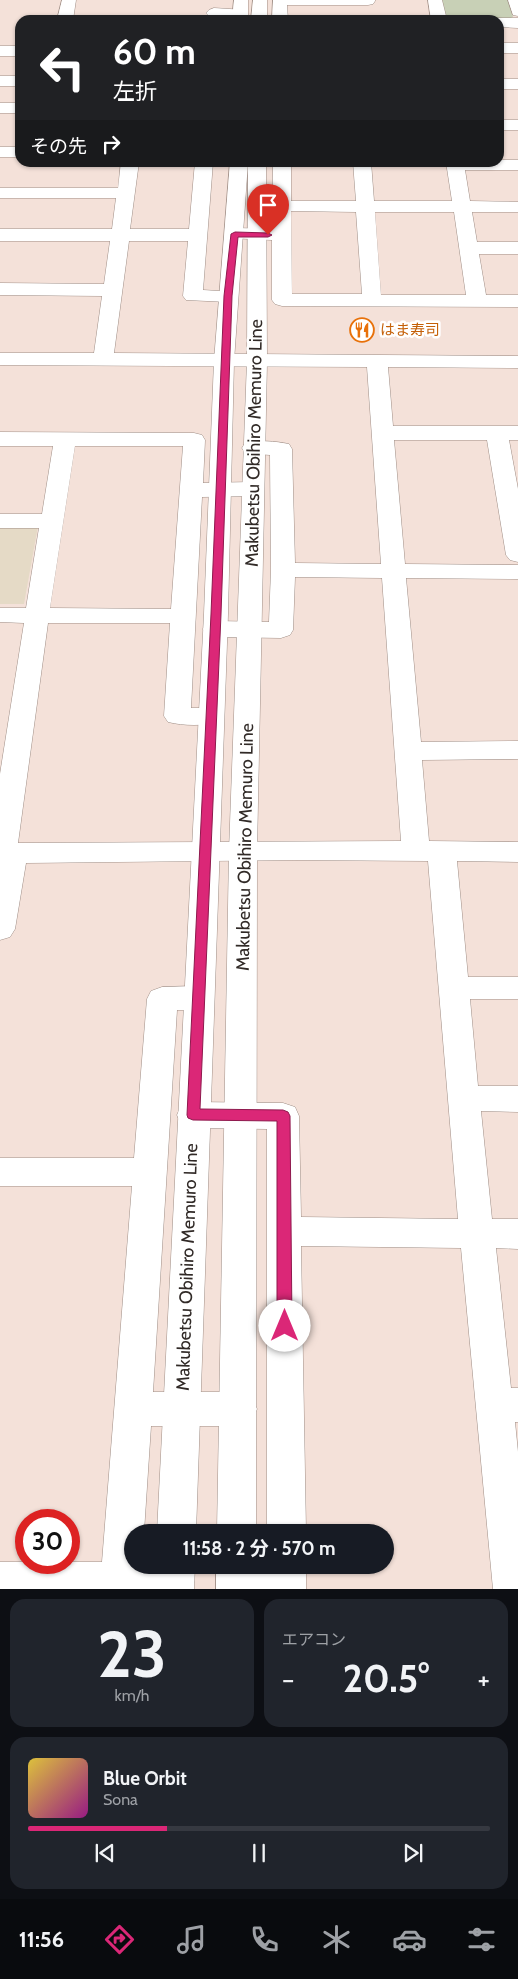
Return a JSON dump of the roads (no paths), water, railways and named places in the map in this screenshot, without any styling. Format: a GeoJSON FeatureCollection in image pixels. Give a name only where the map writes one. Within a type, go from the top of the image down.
{"type":"FeatureCollection","features":[{"type":"Feature","properties":{"kind":"street"},"geometry":{"type":"LineString","coordinates":[[66,15],[69,0]]}},
{"type":"Feature","properties":{"kind":"street"},"geometry":{"type":"LineString","coordinates":[[259,15],[260,0]]}},
{"type":"Feature","properties":{"kind":"street"},"geometry":{"type":"LineString","coordinates":[[435,0],[438,15]]}},
{"type":"Feature","properties":{"kind":"street"},"geometry":{"type":"LineString","coordinates":[[515,0],[518,12]]}},
{"type":"Feature","properties":{"kind":"street"},"geometry":{"type":"LineString","coordinates":[[280,15],[280,1],[368,1],[369,15]]}},
{"type":"Feature","properties":{"kind":"street"},"geometry":{"type":"LineString","coordinates":[[214,11],[240,11]]}},
{"type":"Feature","properties":{"kind":"street"},"geometry":{"type":"LineString","coordinates":[[504,23],[518,23]]}},
{"type":"Feature","properties":{"kind":"street"},"geometry":{"type":"LineString","coordinates":[[504,48],[518,48]]}},
{"type":"Feature","properties":{"kind":"street"},"geometry":{"type":"LineString","coordinates":[[0,51],[15,51]]}},
{"type":"Feature","properties":{"kind":"street"},"geometry":{"type":"LineString","coordinates":[[0,81],[15,82]]}},
{"type":"Feature","properties":{"kind":"street"},"geometry":{"type":"LineString","coordinates":[[504,84],[518,84]]}},
{"type":"Feature","properties":{"kind":"street"},"geometry":{"type":"LineString","coordinates":[[0,108],[15,108]]}},
{"type":"Feature","properties":{"kind":"street"},"geometry":{"type":"LineString","coordinates":[[504,125],[518,125]]}},
{"type":"Feature","properties":{"kind":"street"},"geometry":{"type":"LineString","coordinates":[[0,152],[15,152]]}},
{"type":"Feature","properties":{"kind":"street"},"geometry":{"type":"LineString","coordinates":[[504,165],[518,165]]}},
{"type":"Feature","properties":{"kind":"street"},"geometry":{"type":"LineString","coordinates":[[103,360],[130,167]]}},
{"type":"Feature","properties":{"kind":"street"},"geometry":{"type":"LineString","coordinates":[[204,167],[193,296],[228,296]]}},
{"type":"Feature","properties":{"kind":"street","name":"Makubetsu Obihiro Memuro Line"},"geometry":{"type":"LineString","coordinates":[[176,1524],[221,490],[224,361],[239,167]]}},
{"type":"Feature","properties":{"kind":"street","name":"Makubetsu Obihiro Memuro Line"},"geometry":{"type":"LineString","coordinates":[[236,1524],[243,851],[256,361],[257,167]]}},
{"type":"Feature","properties":{"kind":"street"},"geometry":{"type":"LineString","coordinates":[[282,167],[282,300],[518,301]]}},
{"type":"Feature","properties":{"kind":"street"},"geometry":{"type":"LineString","coordinates":[[362,167],[372,301]]}},
{"type":"Feature","properties":{"kind":"street"},"geometry":{"type":"LineString","coordinates":[[456,167],[477,301]]}},
{"type":"Feature","properties":{"kind":"street"},"geometry":{"type":"LineString","coordinates":[[0,193],[127,193]]}},
{"type":"Feature","properties":{"kind":"street"},"geometry":{"type":"LineString","coordinates":[[282,206],[518,206]]}},
{"type":"Feature","properties":{"kind":"street"},"geometry":{"type":"LineString","coordinates":[[235,234],[281,235]]}},
{"type":"Feature","properties":{"kind":"street"},"geometry":{"type":"LineString","coordinates":[[0,235],[198,236]]}},
{"type":"Feature","properties":{"kind":"street"},"geometry":{"type":"LineString","coordinates":[[470,248],[518,248]]}},
{"type":"Feature","properties":{"kind":"street"},"geometry":{"type":"LineString","coordinates":[[0,289],[113,290]]}},
{"type":"Feature","properties":{"kind":"street"},"geometry":{"type":"LineString","coordinates":[[0,360],[518,362]]}},
{"type":"Feature","properties":{"kind":"street"},"geometry":{"type":"LineString","coordinates":[[377,361],[407,751],[429,852],[455,988],[476,1234],[506,1404],[513,1589]]}},
{"type":"Feature","properties":{"kind":"street"},"geometry":{"type":"LineString","coordinates":[[384,433],[507,433],[518,555]]}},
{"type":"Feature","properties":{"kind":"street"},"geometry":{"type":"LineString","coordinates":[[0,439],[194,440],[177,716],[211,716]]}},
{"type":"Feature","properties":{"kind":"street"},"geometry":{"type":"LineString","coordinates":[[0,929],[11,721],[37,615],[66,439]]}},
{"type":"Feature","properties":{"kind":"street"},"geometry":{"type":"LineString","coordinates":[[215,629],[281,630],[283,570],[281,449],[253,448]]}},
{"type":"Feature","properties":{"kind":"street"},"geometry":{"type":"LineString","coordinates":[[191,490],[252,489]]}},
{"type":"Feature","properties":{"kind":"street"},"geometry":{"type":"LineString","coordinates":[[0,521],[52,521]]}},
{"type":"Feature","properties":{"kind":"street"},"geometry":{"type":"LineString","coordinates":[[283,570],[518,572]]}},
{"type":"Feature","properties":{"kind":"street"},"geometry":{"type":"LineString","coordinates":[[0,614],[182,616]]}},
{"type":"Feature","properties":{"kind":"street"},"geometry":{"type":"LineString","coordinates":[[407,751],[518,750]]}},
{"type":"Feature","properties":{"kind":"street"},"geometry":{"type":"LineString","coordinates":[[5,853],[204,851],[518,852]]}},
{"type":"Feature","properties":{"kind":"street"},"geometry":{"type":"LineString","coordinates":[[455,988],[518,988]]}},
{"type":"Feature","properties":{"kind":"street"},"geometry":{"type":"LineString","coordinates":[[121,1582],[162,999],[198,998]]}},
{"type":"Feature","properties":{"kind":"street"},"geometry":{"type":"LineString","coordinates":[[463,1098],[518,1099]]}},
{"type":"Feature","properties":{"kind":"street"},"geometry":{"type":"LineString","coordinates":[[193,1115],[283,1116],[286,1524]]}},
{"type":"Feature","properties":{"kind":"street"},"geometry":{"type":"LineString","coordinates":[[0,1172],[150,1172]]}},
{"type":"Feature","properties":{"kind":"street"},"geometry":{"type":"LineString","coordinates":[[284,1232],[518,1234]]}},
{"type":"Feature","properties":{"kind":"street"},"geometry":{"type":"LineString","coordinates":[[133,1409],[238,1409]]}},
{"type":"Feature","properties":{"kind":"street"},"geometry":{"type":"LineString","coordinates":[[236,1574],[236,1589],[286,1589],[286,1574]]}},
{"type":"Feature","properties":{"kind":"street"},"geometry":{"type":"LineString","coordinates":[[0,1582],[121,1582],[175,1578]]}},
{"type":"Feature","properties":{"kind":"place","name":"はま寿司"},"geometry":{"type":"Point","coordinates":[362,330]}}]}
